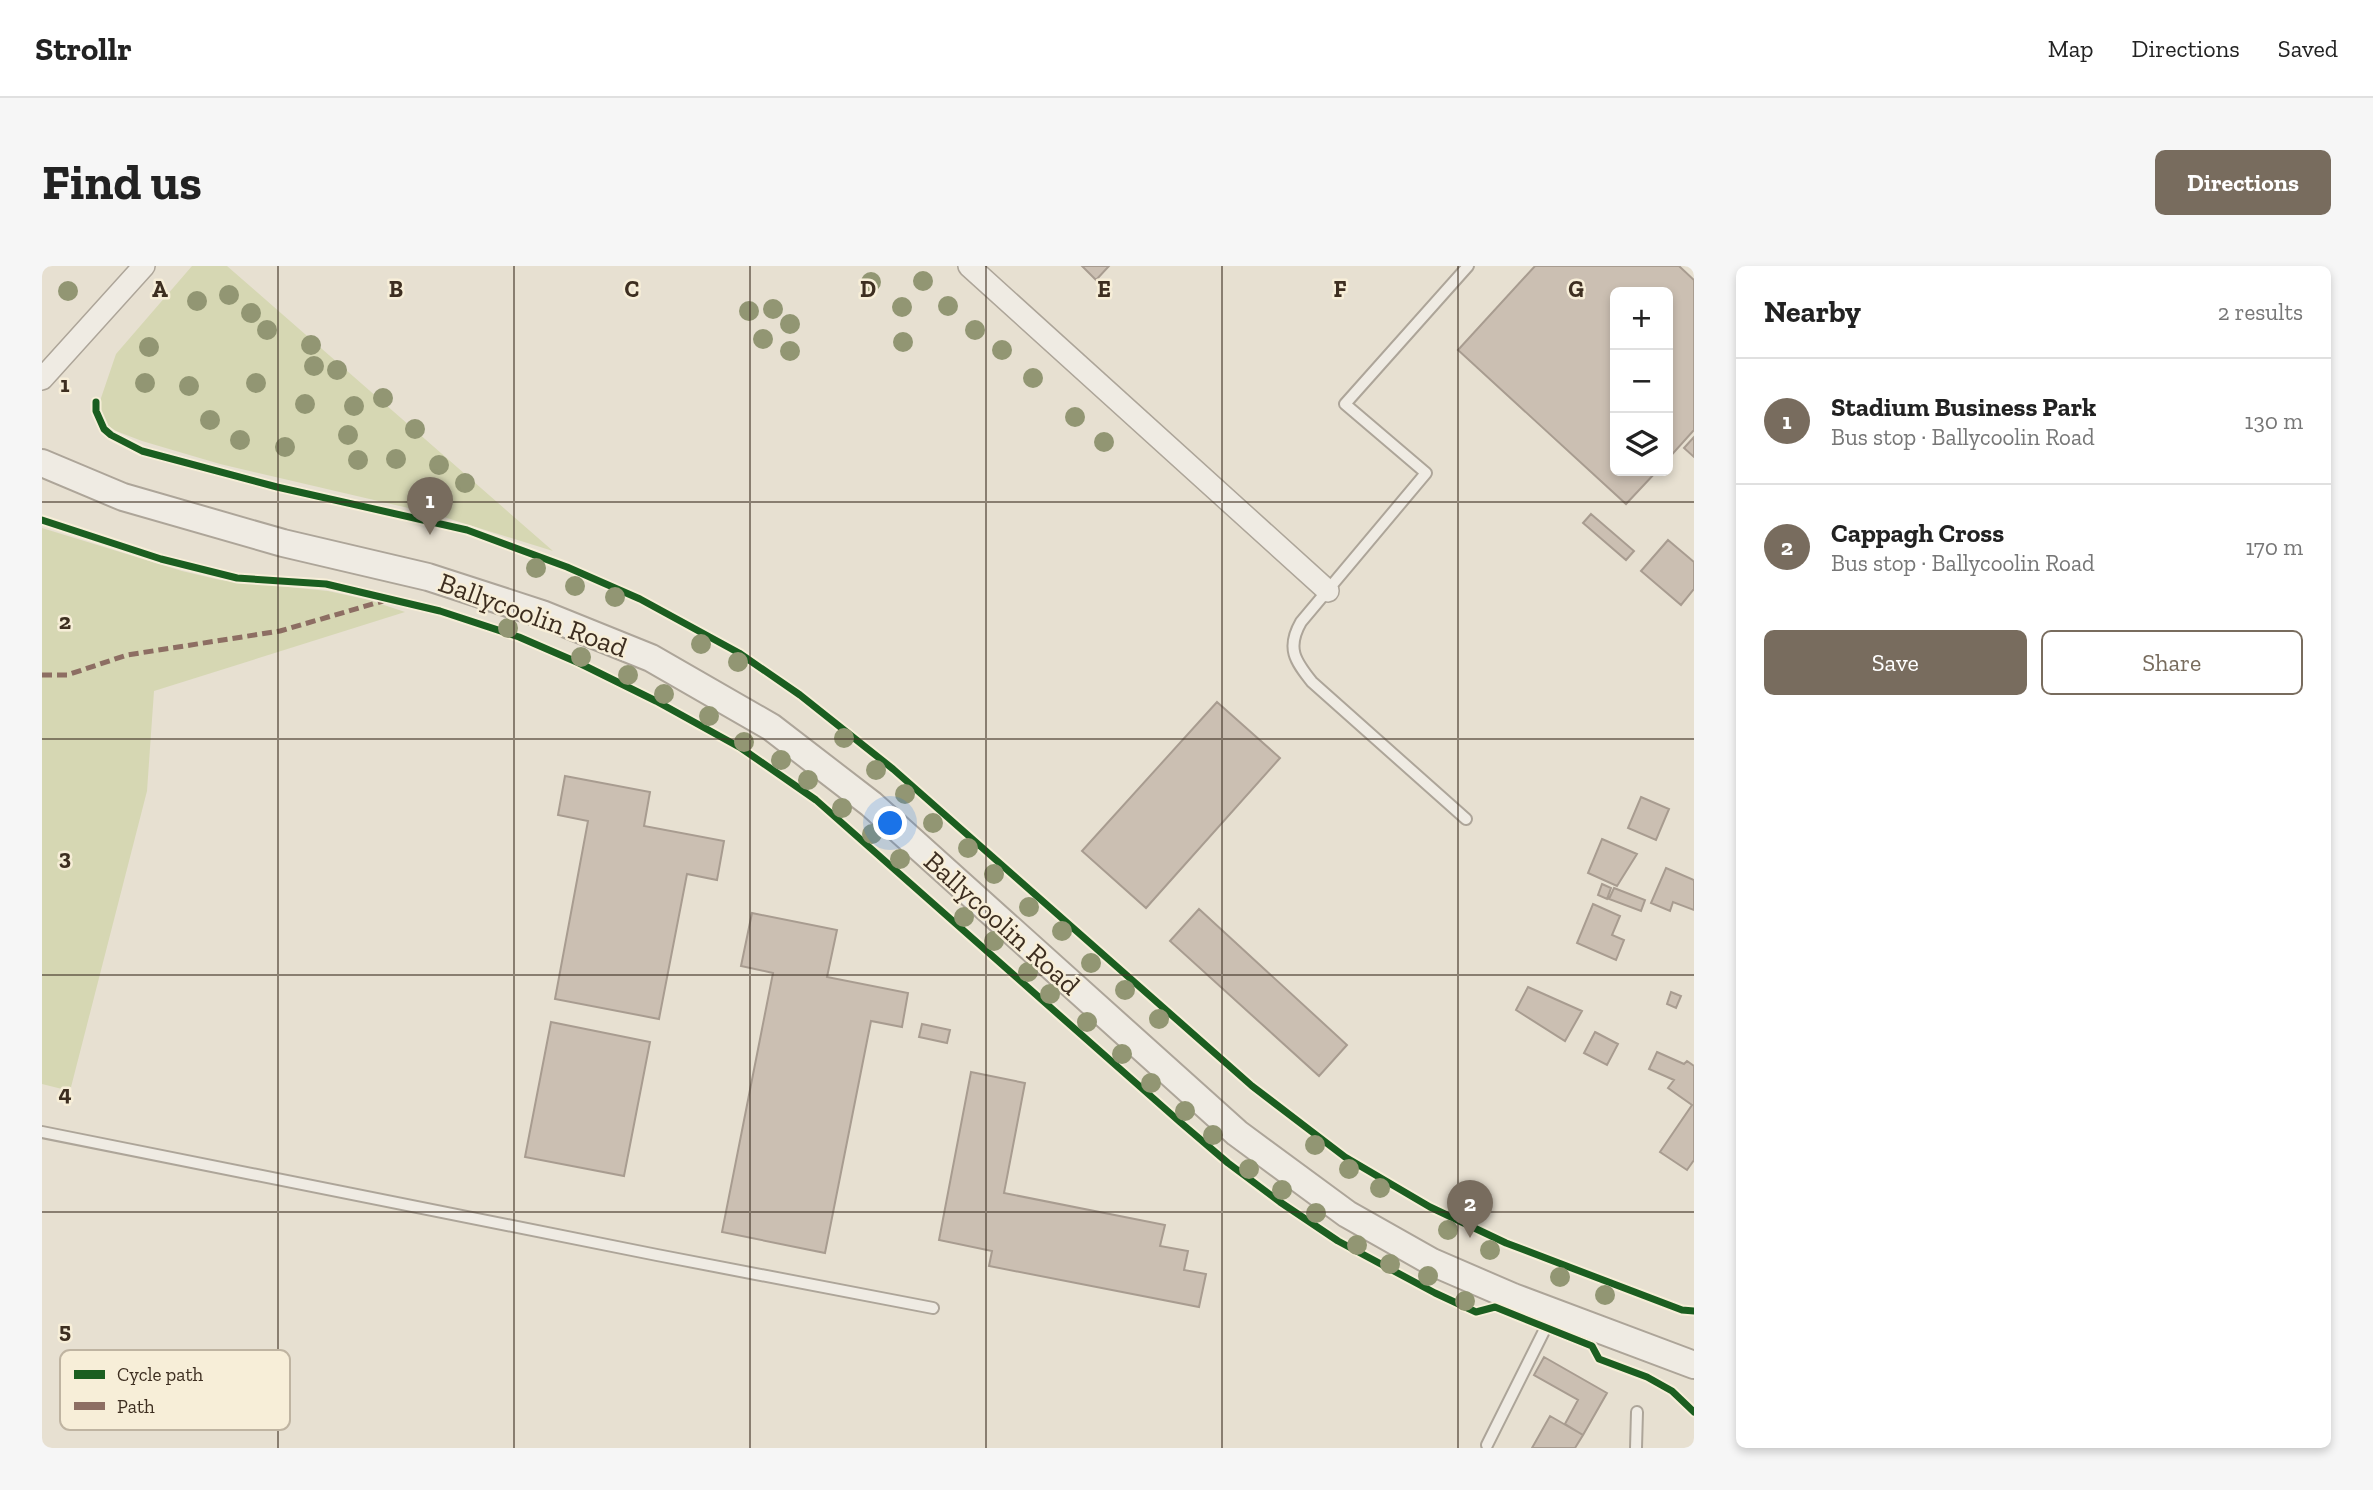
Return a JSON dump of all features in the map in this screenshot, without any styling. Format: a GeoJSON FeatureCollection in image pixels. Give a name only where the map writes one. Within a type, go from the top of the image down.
{"type":"FeatureCollection","features":[{"type":"Feature","properties":{"kind":"street"},"geometry":{"type":"LineString","coordinates":[[42,379],[145,266]]}},
{"type":"Feature","properties":{"kind":"street"},"geometry":{"type":"LineString","coordinates":[[969,266],[1328,591]]}},
{"type":"Feature","properties":{"kind":"street","name":"Ballycoolin Road"},"geometry":{"type":"LineString","coordinates":[[42,463],[123,497],[283,543],[428,577],[492,597],[651,658],[771,727],[871,804],[1237,1133],[1347,1213],[1432,1262],[1553,1313],[1694,1364]]}},
{"type":"Feature","properties":{"kind":"lane"},"geometry":{"type":"LineString","coordinates":[[1466,819],[1312,682],[1298,665],[1293,652],[1294,634],[1300,622],[1426,473],[1345,404],[1468,266]]}},
{"type":"Feature","properties":{"kind":"lane"},"geometry":{"type":"LineString","coordinates":[[42,1132],[933,1308]]}},
{"type":"Feature","properties":{"kind":"lane"},"geometry":{"type":"LineString","coordinates":[[1487,1445],[1553,1313]]}},
{"type":"Feature","properties":{"kind":"lane"},"geometry":{"type":"LineString","coordinates":[[1636,1448],[1637,1412]]}},
{"type":"Feature","properties":{"kind":"green space"},"geometry":{"type":"Polygon","coordinates":[[[192,266],[227,266],[553,551],[434,514],[220,464],[142,441],[104,423],[100,412],[101,398],[116,354],[192,266]]]}},
{"type":"Feature","properties":{"kind":"green space"},"geometry":{"type":"Polygon","coordinates":[[[42,528],[220,580],[328,591],[369,600],[405,612],[154,691],[147,791],[70,1091],[42,1084],[42,528]]]}},
{"type":"Feature","properties":{"kind":"building"},"geometry":{"type":"Polygon","coordinates":[[[1082,266],[1109,266],[1096,280],[1082,266]]]}},
{"type":"Feature","properties":{"kind":"building"},"geometry":{"type":"Polygon","coordinates":[[[1535,266],[1679,266],[1694,280],[1694,430],[1673,453],[1673,287],[1610,287],[1610,476],[1652,476],[1626,504],[1458,350],[1535,266]]]}},
{"type":"Feature","properties":{"kind":"building"},"geometry":{"type":"Polygon","coordinates":[[[1694,437],[1694,457],[1684,448],[1694,437]]]}},
{"type":"Feature","properties":{"kind":"building"},"geometry":{"type":"Polygon","coordinates":[[[1591,514],[1634,551],[1626,560],[1583,523],[1591,514]]]}},
{"type":"Feature","properties":{"kind":"building"},"geometry":{"type":"Polygon","coordinates":[[[1668,540],[1694,562],[1694,589],[1681,605],[1641,571],[1668,540]]]}},
{"type":"Feature","properties":{"kind":"building"},"geometry":{"type":"Polygon","coordinates":[[[1217,702],[1280,758],[1146,908],[1082,851],[1217,702]]]}},
{"type":"Feature","properties":{"kind":"building"},"geometry":{"type":"Polygon","coordinates":[[[565,776],[650,792],[644,826],[724,841],[717,880],[687,874],[659,1019],[555,999],[588,821],[558,815],[565,776]]]}},
{"type":"Feature","properties":{"kind":"building"},"geometry":{"type":"Polygon","coordinates":[[[1641,797],[1669,809],[1656,840],[1628,828],[1641,797]]]}},
{"type":"Feature","properties":{"kind":"building"},"geometry":{"type":"Polygon","coordinates":[[[1602,839],[1637,854],[1617,886],[1588,873],[1602,839]]]}},
{"type":"Feature","properties":{"kind":"building"},"geometry":{"type":"Polygon","coordinates":[[[1666,868],[1694,880],[1694,910],[1673,902],[1670,911],[1651,903],[1666,868]]]}},
{"type":"Feature","properties":{"kind":"building"},"geometry":{"type":"Polygon","coordinates":[[[1602,884],[1611,888],[1607,899],[1598,895],[1602,884]]]}},
{"type":"Feature","properties":{"kind":"building"},"geometry":{"type":"Polygon","coordinates":[[[1614,888],[1645,900],[1641,911],[1609,899],[1614,888]]]}},
{"type":"Feature","properties":{"kind":"building"},"geometry":{"type":"Polygon","coordinates":[[[1593,904],[1620,916],[1612,935],[1624,940],[1616,960],[1577,943],[1593,904]]]}},
{"type":"Feature","properties":{"kind":"building"},"geometry":{"type":"Polygon","coordinates":[[[1199,909],[1347,1045],[1319,1076],[1170,941],[1199,909]]]}},
{"type":"Feature","properties":{"kind":"building"},"geometry":{"type":"Polygon","coordinates":[[[752,913],[837,930],[827,977],[908,993],[902,1027],[871,1021],[825,1253],[722,1232],[773,973],[741,966],[752,913]]]}},
{"type":"Feature","properties":{"kind":"building"},"geometry":{"type":"Polygon","coordinates":[[[1528,987],[1582,1011],[1565,1041],[1516,1010],[1528,987]]]}},
{"type":"Feature","properties":{"kind":"building"},"geometry":{"type":"Polygon","coordinates":[[[1671,992],[1681,996],[1676,1008],[1667,1004],[1671,992]]]}},
{"type":"Feature","properties":{"kind":"building"},"geometry":{"type":"Polygon","coordinates":[[[551,1022],[650,1042],[624,1176],[525,1157],[551,1022]]]}},
{"type":"Feature","properties":{"kind":"building"},"geometry":{"type":"Polygon","coordinates":[[[922,1024],[950,1030],[947,1043],[919,1037],[922,1024]]]}},
{"type":"Feature","properties":{"kind":"building"},"geometry":{"type":"Polygon","coordinates":[[[1595,1032],[1618,1044],[1607,1065],[1584,1053],[1595,1032]]]}},
{"type":"Feature","properties":{"kind":"building"},"geometry":{"type":"Polygon","coordinates":[[[1657,1052],[1684,1064],[1687,1061],[1694,1066],[1694,1160],[1687,1170],[1660,1152],[1692,1105],[1668,1088],[1674,1080],[1649,1069],[1657,1052]]]}},
{"type":"Feature","properties":{"kind":"building"},"geometry":{"type":"Polygon","coordinates":[[[971,1072],[1025,1083],[1004,1193],[1165,1225],[1160,1246],[1188,1251],[1184,1270],[1206,1274],[1199,1307],[989,1266],[992,1251],[939,1240],[971,1072]]]}},
{"type":"Feature","properties":{"kind":"building"},"geometry":{"type":"Polygon","coordinates":[[[1544,1357],[1607,1393],[1583,1435],[1565,1424],[1578,1400],[1534,1375],[1544,1357]]]}},
{"type":"Feature","properties":{"kind":"building"},"geometry":{"type":"Polygon","coordinates":[[[1550,1416],[1583,1435],[1575,1448],[1532,1448],[1550,1416]]]}},
{"type":"Feature","properties":{"kind":"marked path"},"geometry":{"type":"LineString","coordinates":[[42,675],[67,675],[127,655],[280,631],[383,601]]}},
{"type":"Feature","properties":{"kind":"cycle path"},"geometry":{"type":"LineString","coordinates":[[96,402],[96,411],[104,429],[142,451],[277,487],[467,530],[567,567],[640,599],[739,653],[800,695],[893,769],[1252,1086],[1345,1157],[1430,1207],[1506,1243],[1682,1310],[1694,1311]]}},
{"type":"Feature","properties":{"kind":"cycle path"},"geometry":{"type":"LineString","coordinates":[[42,520],[161,559],[237,578],[326,584],[440,611],[519,637],[656,701],[741,748],[816,800],[1180,1122],[1280,1202],[1338,1241],[1476,1312],[1495,1307],[1592,1346],[1599,1359],[1647,1377],[1672,1391],[1694,1412]]}},
{"type":"Feature","properties":{"kind":"place","name":"Stadium Business Park"},"geometry":{"type":"Point","coordinates":[430,535]}},
{"type":"Feature","properties":{"kind":"place","name":"Cappagh Cross"},"geometry":{"type":"Point","coordinates":[1470,1238]}}]}
